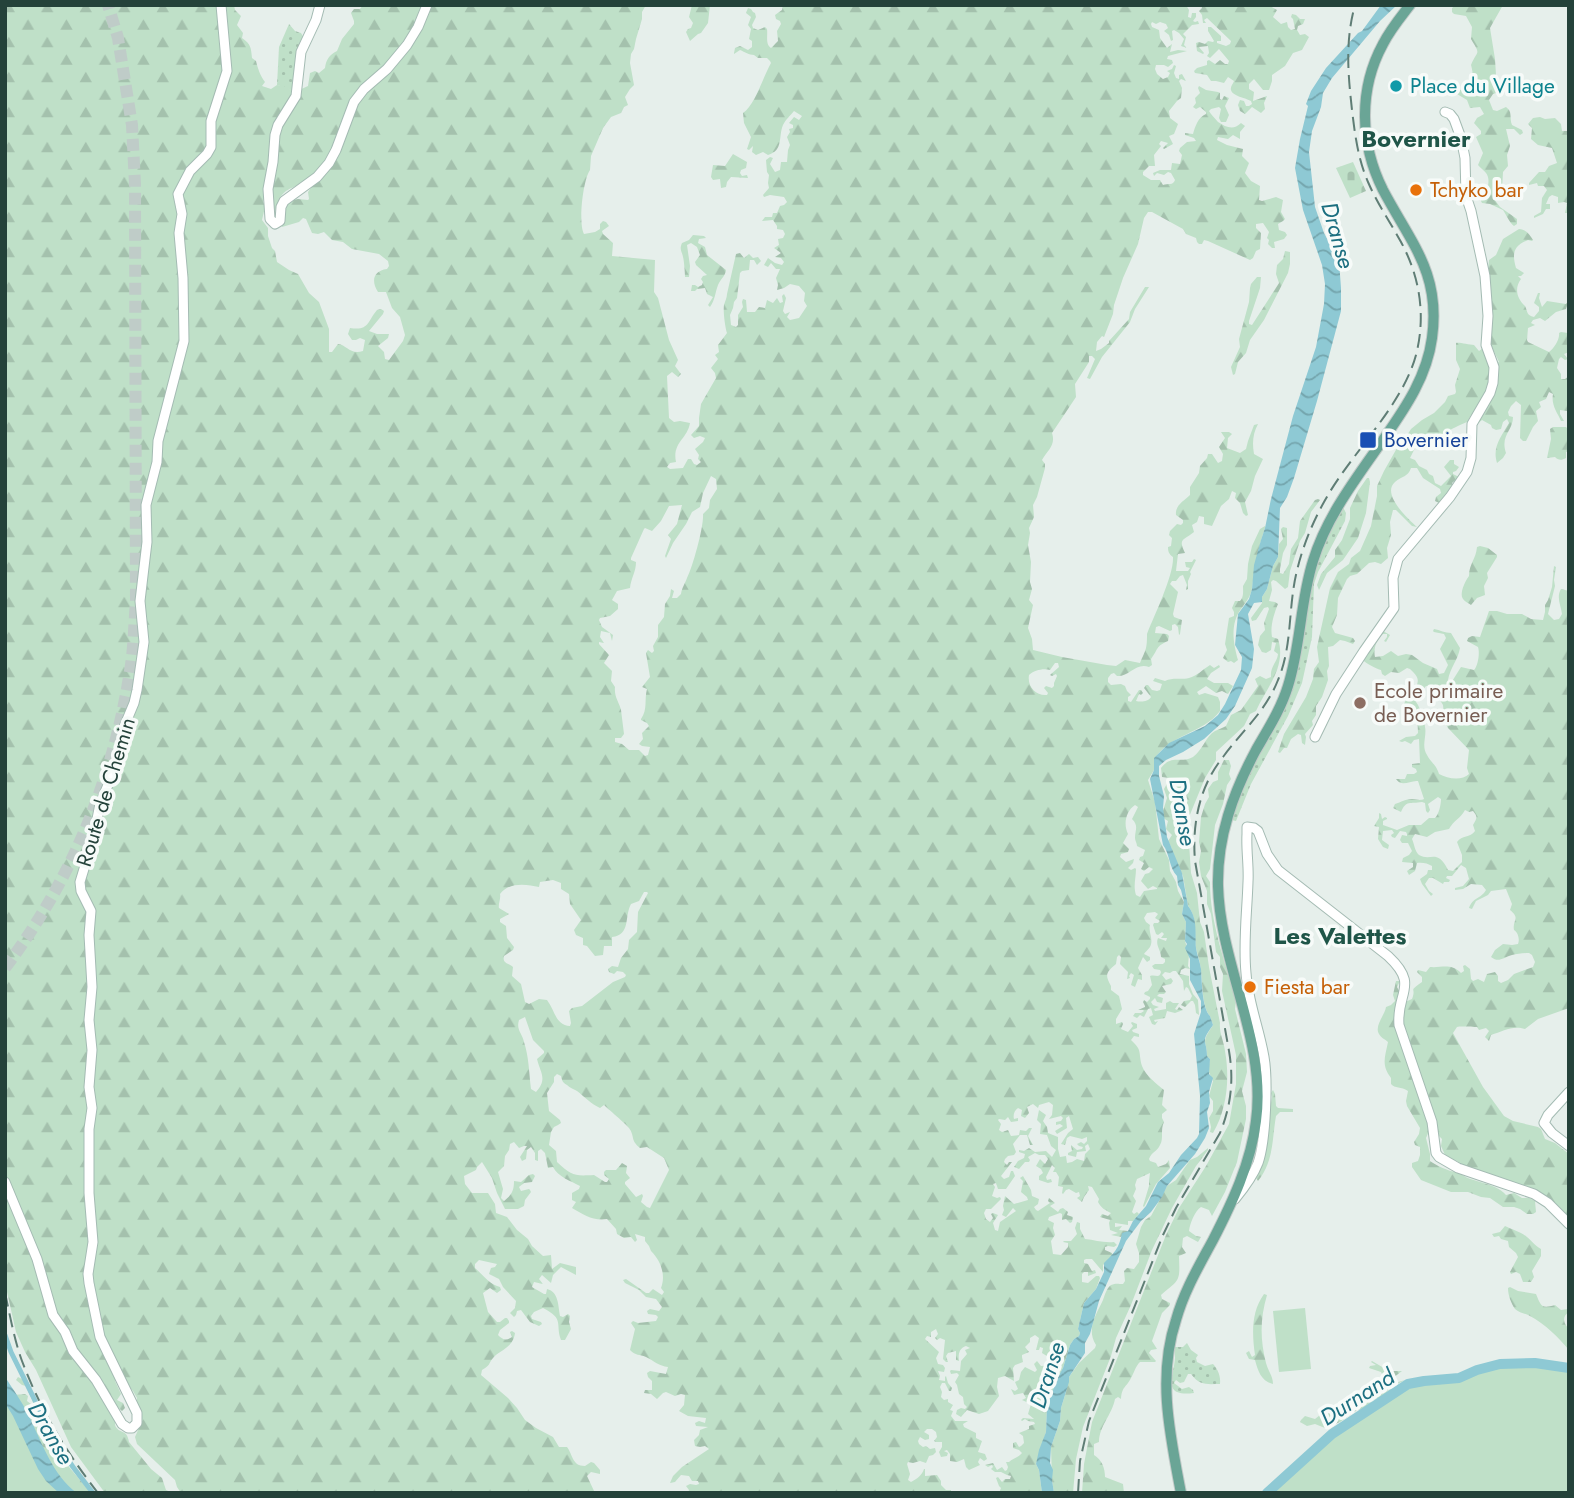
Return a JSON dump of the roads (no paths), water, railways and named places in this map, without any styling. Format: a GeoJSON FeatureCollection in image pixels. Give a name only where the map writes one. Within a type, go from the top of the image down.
{"type":"FeatureCollection","features":[{"type":"Feature","properties":{"kind":"main road"},"geometry":{"type":"LineString","coordinates":[[1189,1284],[1241,1180],[1251,1147],[1258,1099],[1248,1028],[1221,916],[1219,865],[1225,823],[1235,794],[1276,716],[1288,685],[1306,583],[1319,544],[1341,502],[1416,388],[1426,364],[1432,336],[1433,309],[1428,275],[1417,247],[1377,175],[1369,152],[1365,123],[1366,93],[1377,56],[1410,5]]}},
{"type":"Feature","properties":{"kind":"main road"},"geometry":{"type":"LineString","coordinates":[[1181,1493],[1169,1427],[1166,1379],[1172,1332],[1203,1248],[1229,1194],[1243,1156],[1252,1118],[1256,1075]]}},
{"type":"Feature","properties":{"kind":"street","name":"Route de Chemin"},"geometry":{"type":"LineString","coordinates":[[5,1182],[37,1259],[53,1315],[65,1332],[73,1351],[96,1380],[122,1423],[127,1428],[134,1427],[137,1421],[136,1413],[100,1337],[88,1273],[93,1242],[89,1132],[92,1108],[89,1087],[92,1050],[89,1020],[92,987],[89,939],[91,909],[81,891],[80,882],[99,807],[118,761],[124,727],[136,695],[144,642],[140,601],[147,534],[146,505],[157,462],[158,441],[184,341],[183,271],[179,233],[182,214],[178,194],[190,172],[211,146],[211,121],[227,71],[221,5]]}},
{"type":"Feature","properties":{"kind":"street"},"geometry":{"type":"LineString","coordinates":[[320,5],[301,52],[296,96],[275,135],[268,189],[270,219],[271,223],[275,224],[279,223],[282,204],[290,195],[317,177],[332,159],[354,102],[407,45],[427,5]]}},
{"type":"Feature","properties":{"kind":"street"},"geometry":{"type":"LineString","coordinates":[[1315,737],[1336,694],[1392,612],[1393,578],[1398,559],[1450,497],[1467,472],[1471,458],[1472,424],[1493,383],[1494,367],[1486,345],[1488,316],[1485,276],[1466,197],[1465,158],[1454,119],[1445,112]]}},
{"type":"Feature","properties":{"kind":"street"},"geometry":{"type":"LineString","coordinates":[[1231,1202],[1245,1186],[1259,1161],[1266,1089],[1264,1057],[1249,999],[1246,971],[1247,831],[1257,830],[1267,854],[1278,870],[1388,956],[1403,972],[1406,987],[1399,1011],[1399,1025],[1432,1122],[1436,1153],[1439,1157],[1452,1166],[1534,1194],[1548,1203],[1569,1224]]}},
{"type":"Feature","properties":{"kind":"street"},"geometry":{"type":"LineString","coordinates":[[1569,1092],[1544,1123],[1569,1146]]}},
{"type":"Feature","properties":{"kind":"street"},"geometry":{"type":"LineString","coordinates":[[1241,1180],[1252,1175]]}},
{"type":"Feature","properties":{"kind":"water","name":"Dranse"},"geometry":{"type":"Polygon","coordinates":[[[1381,5],[1397,5],[1332,78],[1323,93],[1312,131],[1309,152],[1315,207],[1324,233],[1339,261],[1341,311],[1294,478],[1280,508],[1278,557],[1262,602],[1254,603],[1248,614],[1254,649],[1252,668],[1235,706],[1226,719],[1204,739],[1159,766],[1167,837],[1182,873],[1188,906],[1195,921],[1196,948],[1205,1007],[1213,1025],[1205,1040],[1207,1056],[1210,1059],[1209,1074],[1213,1078],[1207,1112],[1209,1128],[1195,1154],[1126,1241],[1099,1301],[1085,1343],[1085,1353],[1069,1377],[1060,1421],[1051,1447],[1054,1493],[1042,1493],[1036,1464],[1046,1432],[1047,1406],[1070,1345],[1079,1336],[1084,1303],[1096,1289],[1104,1272],[1104,1263],[1116,1250],[1122,1233],[1128,1231],[1146,1206],[1158,1182],[1169,1173],[1199,1134],[1200,1096],[1194,1034],[1201,1012],[1201,1001],[1190,980],[1190,959],[1185,948],[1186,922],[1182,914],[1184,902],[1177,876],[1163,845],[1150,779],[1154,770],[1154,758],[1169,743],[1205,726],[1218,715],[1241,670],[1242,657],[1235,645],[1238,614],[1249,599],[1252,589],[1254,565],[1293,416],[1316,347],[1324,304],[1322,265],[1303,210],[1295,168],[1308,106],[1306,104],[1326,68],[1362,31],[1381,5]]]}},
{"type":"Feature","properties":{"kind":"water","name":"Dranse"},"geometry":{"type":"Polygon","coordinates":[[[5,1377],[26,1409],[54,1467],[68,1486],[77,1493],[59,1493],[38,1469],[5,1403],[5,1377]]]}},
{"type":"Feature","properties":{"kind":"waterway"},"geometry":{"type":"LineString","coordinates":[[5,1335],[55,1441],[93,1493]]}},
{"type":"Feature","properties":{"kind":"waterway","name":"Durnand"},"geometry":{"type":"LineString","coordinates":[[1267,1493],[1332,1434],[1408,1384],[1459,1378],[1500,1364],[1535,1363],[1569,1368]]}},
{"type":"Feature","properties":{"kind":"tunnel"},"geometry":{"type":"LineString","coordinates":[[5,968],[50,899],[70,864],[86,827],[113,751],[132,654],[136,602],[135,184],[132,125],[118,38],[108,5]]}},
{"type":"Feature","properties":{"kind":"railway"},"geometry":{"type":"LineString","coordinates":[[1078,1493],[1080,1461],[1089,1421],[1163,1235],[1220,1133],[1229,1103],[1229,1051],[1195,861],[1199,806],[1215,769],[1273,691],[1285,659],[1295,580],[1309,534],[1335,484],[1399,393],[1409,374],[1419,340],[1421,311],[1413,269],[1368,182],[1357,147],[1348,57],[1355,5]]}},
{"type":"Feature","properties":{"kind":"railway"},"geometry":{"type":"LineString","coordinates":[[5,1293],[19,1353],[29,1379],[65,1446],[98,1493]]}},
{"type":"Feature","properties":{"kind":"place","name":"Place du Village"},"geometry":{"type":"Point","coordinates":[1396,86]}},
{"type":"Feature","properties":{"kind":"place","name":"Tchyko bar"},"geometry":{"type":"Point","coordinates":[1416,190]}},
{"type":"Feature","properties":{"kind":"place","name":"Bovernier"},"geometry":{"type":"Point","coordinates":[1368,440]}},
{"type":"Feature","properties":{"kind":"place","name":"Ecole primaire de Bovernier"},"geometry":{"type":"Point","coordinates":[1360,703]}},
{"type":"Feature","properties":{"kind":"place","name":"Fiesta bar"},"geometry":{"type":"Point","coordinates":[1250,987]}},
{"type":"Feature","properties":{"kind":"district","name":"Bovernier"},"geometry":{"type":"Point","coordinates":[1416,139]}},
{"type":"Feature","properties":{"kind":"district","name":"Les Valettes"},"geometry":{"type":"Point","coordinates":[1340,936]}}]}
